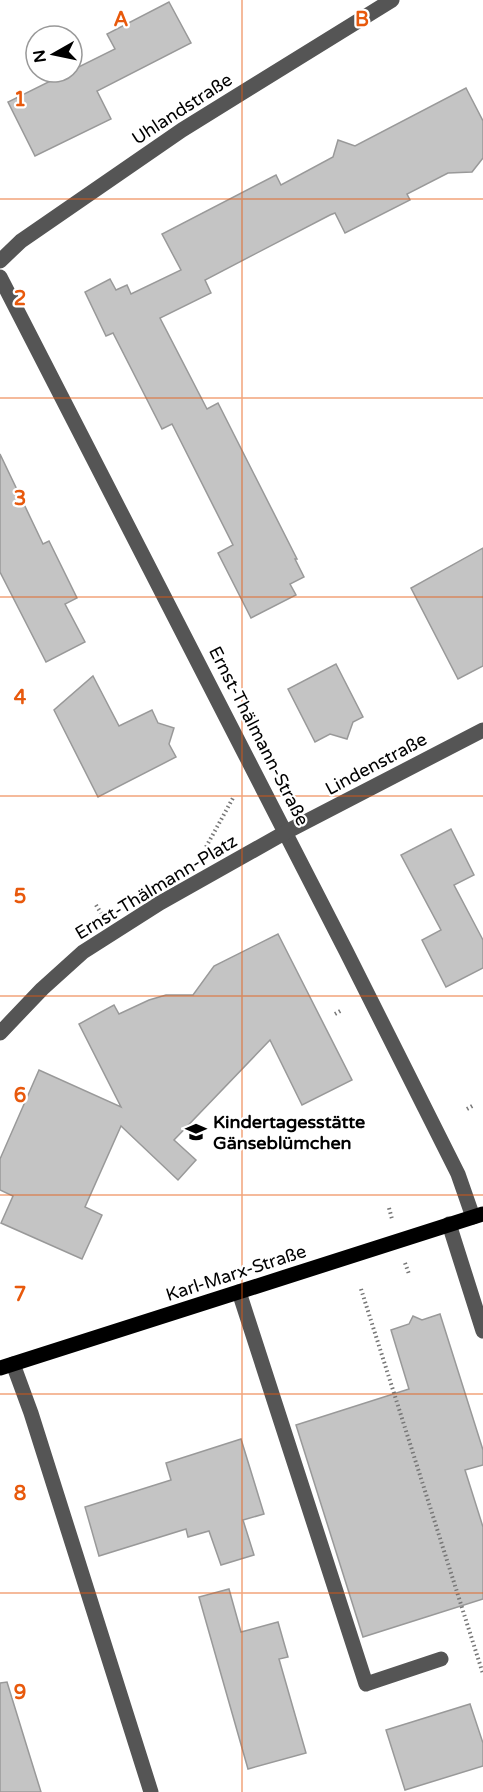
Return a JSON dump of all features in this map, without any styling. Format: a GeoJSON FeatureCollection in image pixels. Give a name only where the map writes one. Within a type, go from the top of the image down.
{"type":"FeatureCollection","features":[{"type":"Feature","properties":{"kind":"main road","name":"Karl-Marx-Straße"},"geometry":{"type":"LineString","coordinates":[[7,1366],[478,1216]]}},
{"type":"Feature","properties":{"kind":"street","name":"Uhlandstraße"},"geometry":{"type":"LineString","coordinates":[[0,261],[21,241],[182,130],[392,0]]}},
{"type":"Feature","properties":{"kind":"street","name":"Ernst-Thälmann-Straße"},"geometry":{"type":"LineString","coordinates":[[0,277],[286,832],[478,1216]]}},
{"type":"Feature","properties":{"kind":"street","name":"Lindenstraße"},"geometry":{"type":"LineString","coordinates":[[286,832],[483,730]]}},
{"type":"Feature","properties":{"kind":"street","name":"Ernst-Thälmann-Platz"},"geometry":{"type":"LineString","coordinates":[[0,1033],[82,952],[112,941],[160,903],[286,832]]}},
{"type":"Feature","properties":{"kind":"street"},"geometry":{"type":"LineString","coordinates":[[449,1224],[483,1331]]}},
{"type":"Feature","properties":{"kind":"street"},"geometry":{"type":"LineString","coordinates":[[239,1292],[366,1684],[441,1659]]}},
{"type":"Feature","properties":{"kind":"street"},"geometry":{"type":"LineString","coordinates":[[7,1366],[31,1413],[151,1792]]}},
{"type":"Feature","properties":{"kind":"path"},"geometry":{"type":"LineString","coordinates":[[203,852],[234,798]]}},
{"type":"Feature","properties":{"kind":"path"},"geometry":{"type":"LineString","coordinates":[[335,1014],[342,1010]]}},
{"type":"Feature","properties":{"kind":"path"},"geometry":{"type":"LineString","coordinates":[[467,1109],[474,1105]]}},
{"type":"Feature","properties":{"kind":"path"},"geometry":{"type":"LineString","coordinates":[[361,1289],[483,1674]]}},
{"type":"Feature","properties":{"kind":"building"},"geometry":{"type":"Polygon","coordinates":[[[169,2],[191,43],[97,91],[111,119],[35,156],[8,102],[44,84],[84,84],[84,64],[115,49],[107,34],[169,2]]]}},
{"type":"Feature","properties":{"kind":"building"},"geometry":{"type":"Polygon","coordinates":[[[466,88],[483,121],[483,158],[472,172],[448,173],[407,194],[410,200],[345,233],[335,213],[330,215],[205,280],[211,293],[160,318],[207,409],[218,403],[304,577],[290,584],[296,595],[251,618],[218,553],[233,545],[172,424],[162,429],[113,333],[106,336],[85,292],[110,279],[116,290],[127,285],[131,294],[181,270],[162,234],[276,175],[281,185],[333,157],[338,140],[355,146],[466,88]]]}},
{"type":"Feature","properties":{"kind":"building"},"geometry":{"type":"Polygon","coordinates":[[[0,454],[43,544],[49,541],[77,598],[65,604],[85,642],[46,662],[0,572],[0,454]]]}},
{"type":"Feature","properties":{"kind":"building"},"geometry":{"type":"Polygon","coordinates":[[[483,548],[483,666],[458,679],[411,588],[483,548]]]}},
{"type":"Feature","properties":{"kind":"building"},"geometry":{"type":"Polygon","coordinates":[[[336,664],[363,717],[353,722],[347,739],[330,734],[315,742],[288,689],[336,664]]]}},
{"type":"Feature","properties":{"kind":"building"},"geometry":{"type":"Polygon","coordinates":[[[93,676],[119,726],[152,710],[158,723],[174,728],[169,744],[176,757],[98,797],[54,710],[93,676]]]}},
{"type":"Feature","properties":{"kind":"building"},"geometry":{"type":"Polygon","coordinates":[[[451,829],[474,875],[454,885],[483,940],[483,968],[446,987],[422,940],[441,930],[401,855],[451,829]]]}},
{"type":"Feature","properties":{"kind":"building","name":"Kindertagesstätte Gänseblümchen"},"geometry":{"type":"Polygon","coordinates":[[[278,934],[352,1080],[302,1105],[270,1040],[174,1140],[196,1160],[178,1180],[121,1126],[85,1207],[102,1215],[82,1259],[1,1223],[13,1196],[0,1190],[0,1159],[39,1070],[121,1107],[79,1024],[114,1005],[119,1014],[166,995],[193,995],[214,966],[278,934]]]}},
{"type":"Feature","properties":{"kind":"building"},"geometry":{"type":"Polygon","coordinates":[[[440,1314],[483,1450],[483,1465],[465,1470],[483,1527],[483,1599],[363,1637],[296,1425],[409,1389],[391,1330],[409,1324],[413,1316],[422,1320],[440,1314]]]}},
{"type":"Feature","properties":{"kind":"building"},"geometry":{"type":"Polygon","coordinates":[[[241,1439],[264,1514],[243,1520],[254,1555],[221,1565],[209,1531],[188,1537],[186,1529],[99,1556],[85,1507],[171,1480],[166,1463],[241,1439]]]}},
{"type":"Feature","properties":{"kind":"building"},"geometry":{"type":"Polygon","coordinates":[[[229,1589],[241,1632],[278,1622],[288,1657],[279,1659],[306,1753],[248,1769],[199,1597],[229,1589]]]}},
{"type":"Feature","properties":{"kind":"building"},"geometry":{"type":"Polygon","coordinates":[[[7,1682],[41,1792],[0,1792],[0,1683],[7,1682]]]}},
{"type":"Feature","properties":{"kind":"building"},"geometry":{"type":"Polygon","coordinates":[[[470,1704],[483,1743],[483,1766],[405,1790],[386,1730],[470,1704]]]}},
{"type":"Feature","properties":{"kind":"place","name":"Kindertagesstätte Gänseblümchen"},"geometry":{"type":"Point","coordinates":[196,1132]}}]}
